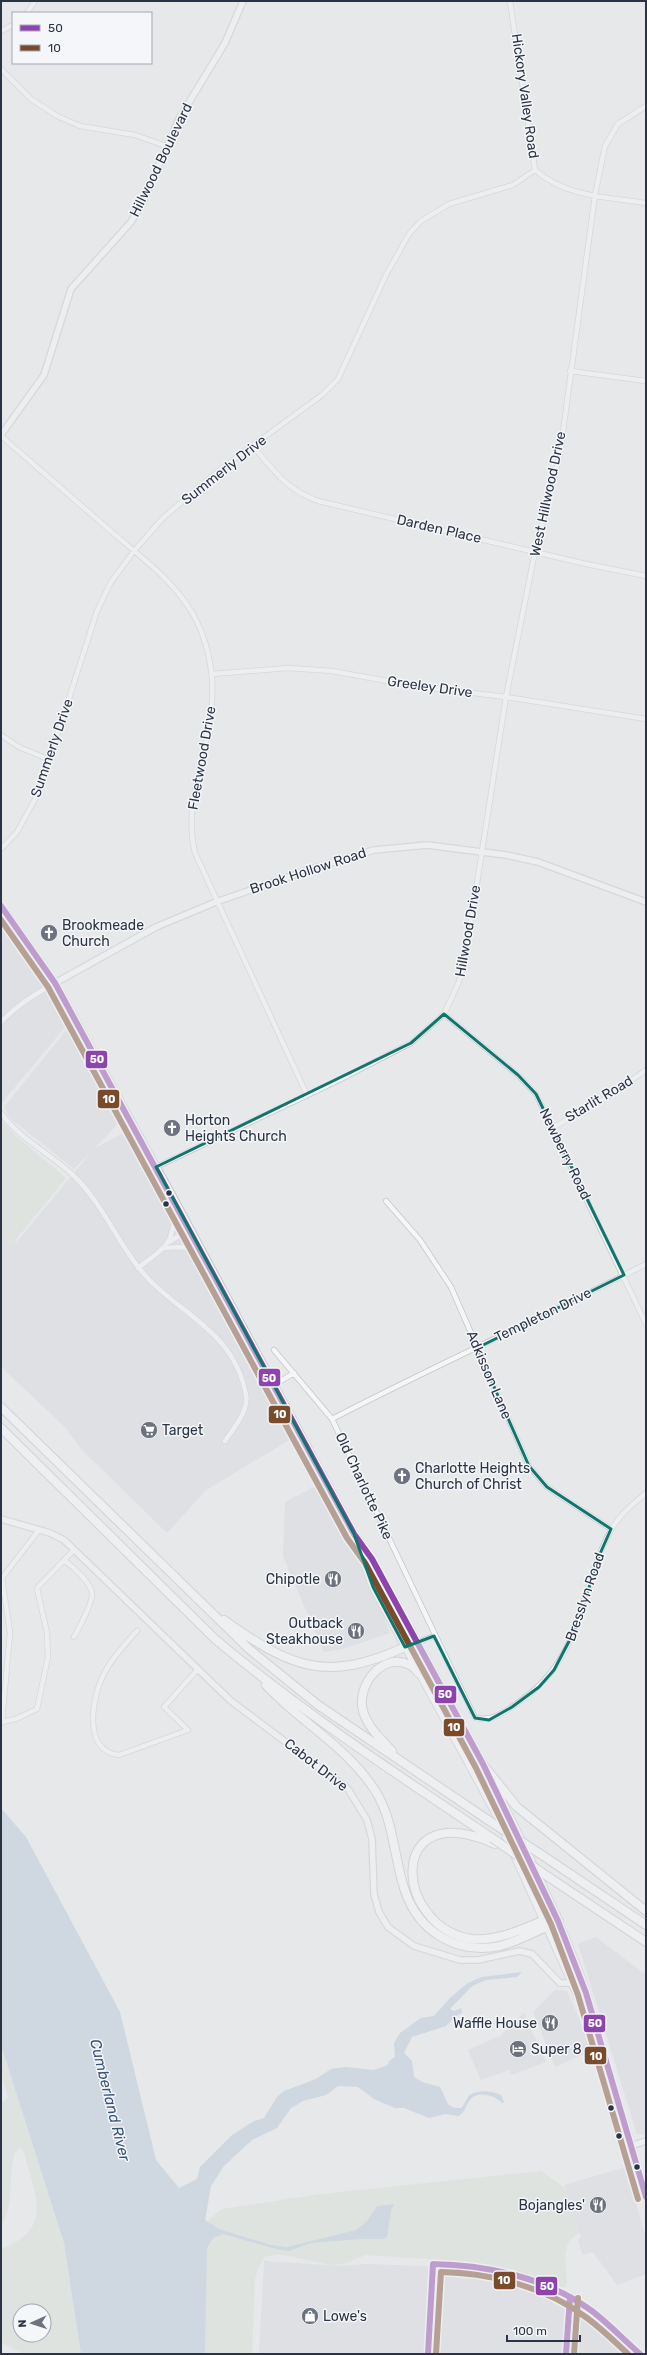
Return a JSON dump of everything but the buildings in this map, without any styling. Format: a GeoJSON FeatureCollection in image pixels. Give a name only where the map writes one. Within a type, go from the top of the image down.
{"type":"FeatureCollection","features":[{"type":"Feature","properties":{"kind":"highway"},"geometry":{"type":"LineString","coordinates":[[1,1407],[198,1601],[249,1649],[318,1705],[646,1925]]}},
{"type":"Feature","properties":{"kind":"highway"},"geometry":{"type":"LineString","coordinates":[[1,1428],[215,1640],[251,1670],[369,1756],[646,1942]]}},
{"type":"Feature","properties":{"kind":"highway"},"geometry":{"type":"LineString","coordinates":[[198,1601],[267,1650],[310,1666],[333,1667],[375,1661],[405,1647]]}},
{"type":"Feature","properties":{"kind":"highway"},"geometry":{"type":"LineString","coordinates":[[402,1762],[368,1722],[362,1704],[364,1687],[375,1671],[396,1662],[411,1665],[421,1675]]}},
{"type":"Feature","properties":{"kind":"highway"},"geometry":{"type":"LineString","coordinates":[[251,1670],[279,1699],[350,1759],[365,1776],[377,1794],[386,1814],[405,1891],[416,1912],[433,1933],[448,1942],[472,1948],[500,1945],[558,1918]]}},
{"type":"Feature","properties":{"kind":"highway"},"geometry":{"type":"LineString","coordinates":[[481,1762],[517,1807],[646,1911]]}},
{"type":"Feature","properties":{"kind":"highway"},"geometry":{"type":"LineString","coordinates":[[494,1841],[462,1833],[443,1833],[427,1838],[415,1852],[412,1877],[417,1898],[430,1918],[448,1931],[472,1939],[494,1937],[547,1923]]}},
{"type":"Feature","properties":{"kind":"main road"},"geometry":{"type":"LineString","coordinates":[[1,906],[55,983],[176,1203],[354,1534],[372,1559],[507,1809],[558,1918],[583,1983],[594,2015],[600,2044],[646,2197]]}},
{"type":"Feature","properties":{"kind":"main road"},"geometry":{"type":"LineString","coordinates":[[354,1534],[373,1587],[495,1812],[547,1923],[600,2044]]}},
{"type":"Feature","properties":{"kind":"main road"},"geometry":{"type":"LineString","coordinates":[[405,1647],[416,1643]]}},
{"type":"Feature","properties":{"kind":"street"},"geometry":{"type":"LineString","coordinates":[[28,12],[35,1]]}},
{"type":"Feature","properties":{"kind":"street","name":"Hillwood Boulevard"},"geometry":{"type":"LineString","coordinates":[[1,436],[44,375],[71,289],[134,217],[154,180],[166,146],[190,100],[225,43],[242,1]]}},
{"type":"Feature","properties":{"kind":"street","name":"Hickory Valley Road"},"geometry":{"type":"LineString","coordinates":[[510,1],[535,170],[548,182],[567,191],[646,203]]}},
{"type":"Feature","properties":{"kind":"street"},"geometry":{"type":"LineString","coordinates":[[1,31],[12,26]]}},
{"type":"Feature","properties":{"kind":"street"},"geometry":{"type":"LineString","coordinates":[[1,68],[31,99],[57,116],[80,126],[135,135],[166,146]]}},
{"type":"Feature","properties":{"kind":"street","name":"West Hillwood Drive"},"geometry":{"type":"LineString","coordinates":[[481,852],[506,697],[535,552],[560,454],[570,371],[595,195],[605,146],[618,124],[646,106]]}},
{"type":"Feature","properties":{"kind":"street","name":"Summerly Drive"},"geometry":{"type":"LineString","coordinates":[[1,849],[18,832],[39,792],[97,611],[111,582],[134,552],[164,518],[225,466],[322,395],[338,379],[386,275],[409,234],[421,221],[449,204],[512,185],[535,170]]}},
{"type":"Feature","properties":{"kind":"street"},"geometry":{"type":"LineString","coordinates":[[570,371],[646,381]]}},
{"type":"Feature","properties":{"kind":"street","name":"Fleetwood Drive"},"geometry":{"type":"LineString","coordinates":[[1,436],[167,581],[193,614],[205,643],[212,674],[210,723],[194,793],[190,826],[195,853],[216,902],[306,1095]]}},
{"type":"Feature","properties":{"kind":"street","name":"Darden Place"},"geometry":{"type":"LineString","coordinates":[[253,446],[280,480],[299,494],[318,501],[535,552],[646,576]]}},
{"type":"Feature","properties":{"kind":"street","name":"Greeley Drive"},"geometry":{"type":"LineString","coordinates":[[212,674],[288,668],[315,670],[415,686],[506,697],[646,719]]}},
{"type":"Feature","properties":{"kind":"street"},"geometry":{"type":"LineString","coordinates":[[1,735],[19,747],[50,760]]}},
{"type":"Feature","properties":{"kind":"street","name":"Brook Hollow Road"},"geometry":{"type":"LineString","coordinates":[[55,983],[156,927],[216,902],[314,868],[374,850],[427,845],[481,852],[538,862],[646,902]]}},
{"type":"Feature","properties":{"kind":"street","name":"Hillwood Drive"},"geometry":{"type":"LineString","coordinates":[[306,1095],[411,1043],[444,1014],[460,982],[466,960],[481,852]]}},
{"type":"Feature","properties":{"kind":"street"},"geometry":{"type":"LineString","coordinates":[[1,1022],[12,1009],[55,983]]}},
{"type":"Feature","properties":{"kind":"street","name":"Newberry Road"},"geometry":{"type":"LineString","coordinates":[[444,1014],[530,1086],[624,1275],[646,1324]]}},
{"type":"Feature","properties":{"kind":"street","name":"Starlit Road"},"geometry":{"type":"LineString","coordinates":[[552,1128],[606,1098],[646,1070]]}},
{"type":"Feature","properties":{"kind":"street"},"geometry":{"type":"LineString","coordinates":[[156,1167],[306,1095]]}},
{"type":"Feature","properties":{"kind":"street"},"geometry":{"type":"LineString","coordinates":[[1,1113],[21,1135],[74,1176],[87,1190],[138,1268],[161,1290],[202,1322],[233,1361],[240,1376],[246,1400],[244,1410],[225,1441]]}},
{"type":"Feature","properties":{"kind":"street","name":"Adkisson Lane"},"geometry":{"type":"LineString","coordinates":[[386,1201],[438,1265],[451,1287],[529,1466],[547,1487],[612,1529]]}},
{"type":"Feature","properties":{"kind":"street"},"geometry":{"type":"LineString","coordinates":[[138,1268],[164,1248],[169,1242],[174,1233],[176,1203]]}},
{"type":"Feature","properties":{"kind":"street"},"geometry":{"type":"LineString","coordinates":[[169,1242],[190,1229]]}},
{"type":"Feature","properties":{"kind":"street"},"geometry":{"type":"LineString","coordinates":[[164,1248],[181,1247],[202,1252]]}},
{"type":"Feature","properties":{"kind":"street","name":"Templeton Drive"},"geometry":{"type":"LineString","coordinates":[[332,1419],[436,1365],[477,1348],[646,1264]]}},
{"type":"Feature","properties":{"kind":"street","name":"Old Charlotte Pike"},"geometry":{"type":"LineString","coordinates":[[274,1350],[332,1419],[434,1636]]}},
{"type":"Feature","properties":{"kind":"street"},"geometry":{"type":"LineString","coordinates":[[274,1385],[294,1374]]}},
{"type":"Feature","properties":{"kind":"street","name":"Bresslyn Road"},"geometry":{"type":"LineString","coordinates":[[434,1636],[475,1718],[489,1720],[512,1707],[539,1687],[563,1655],[576,1628],[599,1556],[612,1529],[630,1505],[646,1492]]}},
{"type":"Feature","properties":{"kind":"street","name":"Cabot Drive"},"geometry":{"type":"LineString","coordinates":[[2,1521],[50,1533],[64,1540],[231,1700],[348,1789],[367,1820],[372,1839],[374,1894],[379,1912],[388,1927],[400,1938],[414,1946],[460,1960],[478,1960],[519,1951],[532,1954],[560,1983],[583,1983]]}},
{"type":"Feature","properties":{"kind":"street"},"geometry":{"type":"LineString","coordinates":[[39,1530],[2,1578],[10,1633],[2,1722],[16,1719],[37,1709],[48,1657],[47,1633],[37,1588],[74,1550]]}},
{"type":"Feature","properties":{"kind":"street"},"geometry":{"type":"LineString","coordinates":[[64,1560],[78,1573],[90,1588],[93,1596],[74,1637]]}},
{"type":"Feature","properties":{"kind":"street"},"geometry":{"type":"LineString","coordinates":[[137,1631],[105,1671],[97,1693],[92,1732],[98,1745],[110,1754],[119,1755],[188,1730],[164,1707],[198,1669]]}},
{"type":"Feature","properties":{"kind":"street"},"geometry":{"type":"LineString","coordinates":[[416,1643],[434,1636]]}},
{"type":"Feature","properties":{"kind":"street"},"geometry":{"type":"LineString","coordinates":[[630,2146],[646,2140]]}},
{"type":"Feature","properties":{"kind":"highlighted area"},"geometry":{"type":"Polygon","coordinates":[[[444,1014],[518,1075],[536,1094],[624,1275],[477,1348],[529,1466],[547,1487],[611,1529],[599,1556],[576,1628],[554,1670],[539,1687],[512,1707],[489,1720],[475,1718],[434,1636],[405,1647],[373,1587],[354,1534],[156,1167],[411,1043],[444,1014]]]}},
{"type":"Feature","properties":{"kind":"shaded area"},"geometry":{"type":"Polygon","coordinates":[[[6,920],[40,969],[71,1020],[1,1104],[1,927],[6,920]]]}},
{"type":"Feature","properties":{"kind":"shaded area"},"geometry":{"type":"Polygon","coordinates":[[[73,1022],[124,1117],[95,1148],[132,1129],[298,1435],[206,1490],[167,1533],[82,1450],[64,1426],[1,1367],[1,1235],[14,1245],[93,1150],[74,1169],[10,1118],[4,1107],[73,1022]]]}},
{"type":"Feature","properties":{"kind":"shaded area"},"geometry":{"type":"Polygon","coordinates":[[[1,1120],[15,1135],[66,1178],[18,1237],[13,1247],[1,1238],[1,1120]]]}},
{"type":"Feature","properties":{"kind":"shaded area"},"geometry":{"type":"Polygon","coordinates":[[[322,1483],[346,1529],[390,1633],[346,1648],[324,1652],[283,1556],[285,1502],[322,1483]]]}},
{"type":"Feature","properties":{"kind":"shaded area"},"geometry":{"type":"Polygon","coordinates":[[[596,1937],[646,1975],[646,2135],[637,2134],[578,1944],[596,1937]]]}},
{"type":"Feature","properties":{"kind":"shaded area"},"geometry":{"type":"Polygon","coordinates":[[[555,1990],[567,1991],[593,2050],[555,2067],[533,2012],[555,1990]]]}},
{"type":"Feature","properties":{"kind":"shaded area"},"geometry":{"type":"Polygon","coordinates":[[[524,2013],[546,2062],[511,2075],[509,2070],[481,2080],[468,2050],[500,2036],[524,2013]]]}},
{"type":"Feature","properties":{"kind":"shaded area"},"geometry":{"type":"Polygon","coordinates":[[[1,2045],[64,2243],[81,2354],[23,2354],[1,2342],[1,2249],[17,2241],[28,2232],[34,2222],[37,2210],[33,2185],[25,2156],[20,2148],[15,2152],[10,2200],[6,2218],[1,2226],[1,2104],[8,2097],[1,2073],[1,2045]]]}},
{"type":"Feature","properties":{"kind":"shaded area"},"geometry":{"type":"Polygon","coordinates":[[[626,2167],[646,2239],[646,2274],[617,2285],[593,2252],[582,2255],[578,2239],[581,2238],[564,2185],[626,2167]]]}},
{"type":"Feature","properties":{"kind":"shaded area"},"geometry":{"type":"Polygon","coordinates":[[[541,2171],[565,2188],[579,2233],[573,2237],[567,2248],[565,2261],[567,2283],[565,2287],[559,2288],[498,2268],[456,2261],[366,2255],[344,2264],[331,2265],[278,2254],[264,2257],[255,2279],[252,2354],[202,2354],[203,2225],[222,2209],[321,2194],[541,2171]]]}},
{"type":"Feature","properties":{"kind":"shaded area"},"geometry":{"type":"Polygon","coordinates":[[[264,2261],[341,2266],[366,2264],[450,2267],[490,2273],[516,2280],[566,2298],[587,2312],[632,2354],[259,2354],[264,2261]]]}},
{"type":"Feature","properties":{"kind":"water","name":"Cumberland River"},"geometry":{"type":"Polygon","coordinates":[[[1,1808],[26,1837],[120,2012],[156,2160],[179,2188],[197,2179],[200,2167],[232,2135],[254,2121],[264,2118],[277,2097],[284,2091],[316,2079],[331,2069],[345,2067],[374,2070],[388,2065],[389,2061],[395,2057],[394,2043],[400,2033],[421,2018],[434,2016],[451,1997],[468,1983],[482,1977],[522,1972],[517,1977],[486,1980],[472,1986],[450,2009],[454,2011],[461,2008],[462,2013],[456,2016],[446,2026],[412,2037],[404,2053],[412,2061],[414,2077],[422,2082],[440,2087],[447,2102],[452,2107],[461,2108],[470,2095],[481,2091],[494,2092],[501,2095],[504,2102],[502,2103],[491,2096],[481,2094],[470,2100],[459,2116],[445,2114],[429,2118],[404,2108],[395,2108],[374,2099],[358,2087],[338,2086],[326,2095],[303,2101],[291,2108],[277,2128],[252,2140],[224,2166],[211,2186],[205,2220],[219,2229],[271,2245],[287,2247],[356,2230],[367,2221],[377,2206],[394,2204],[391,2210],[387,2237],[384,2239],[362,2239],[311,2243],[289,2251],[276,2249],[223,2234],[213,2238],[207,2248],[205,2354],[81,2354],[64,2243],[1,2045],[1,1808]]]}},
{"type":"Feature","properties":{"kind":"transit line","name":"50"},"geometry":{"type":"LineString","coordinates":[[1,906],[55,983],[354,1534],[372,1559],[483,1764],[558,1921],[586,1993],[646,2197]]}},
{"type":"Feature","properties":{"kind":"transit line","name":"10"},"geometry":{"type":"LineString","coordinates":[[1,920],[48,987],[347,1538],[365,1563],[476,1768],[551,1924],[578,1995],[638,2199]]}},
{"type":"Feature","properties":{"kind":"transit line","name":"50"},"geometry":{"type":"LineString","coordinates":[[433,2264],[475,2267],[496,2271],[536,2282],[556,2290],[592,2311],[640,2354]]}},
{"type":"Feature","properties":{"kind":"transit line","name":"50"},"geometry":{"type":"LineString","coordinates":[[428,2354],[433,2264]]}},
{"type":"Feature","properties":{"kind":"transit line","name":"10"},"geometry":{"type":"LineString","coordinates":[[436,2354],[441,2272],[479,2275],[536,2290],[571,2307],[587,2318],[628,2354]]}},
{"type":"Feature","properties":{"kind":"transit line","name":"50"},"geometry":{"type":"LineString","coordinates":[[566,2354],[570,2297]]}},
{"type":"Feature","properties":{"kind":"transit line","name":"10"},"geometry":{"type":"LineString","coordinates":[[574,2354],[578,2298]]}},
{"type":"Feature","properties":{"kind":"place","name":"Brookmeade Church"},"geometry":{"type":"Point","coordinates":[49,933]}},
{"type":"Feature","properties":{"kind":"place","name":"Horton Heights Church"},"geometry":{"type":"Point","coordinates":[172,1128]}},
{"type":"Feature","properties":{"kind":"place","name":"Target"},"geometry":{"type":"Point","coordinates":[149,1430]}},
{"type":"Feature","properties":{"kind":"place","name":"Charlotte Heights Church of Christ"},"geometry":{"type":"Point","coordinates":[402,1476]}},
{"type":"Feature","properties":{"kind":"place","name":"Chipotle"},"geometry":{"type":"Point","coordinates":[333,1579]}},
{"type":"Feature","properties":{"kind":"place","name":"Outback Steakhouse"},"geometry":{"type":"Point","coordinates":[356,1631]}},
{"type":"Feature","properties":{"kind":"place","name":"Waffle House"},"geometry":{"type":"Point","coordinates":[550,2023]}},
{"type":"Feature","properties":{"kind":"place","name":"Super 8"},"geometry":{"type":"Point","coordinates":[518,2049]}},
{"type":"Feature","properties":{"kind":"place","name":"Bojangles'"},"geometry":{"type":"Point","coordinates":[598,2205]}},
{"type":"Feature","properties":{"kind":"place","name":"Lowe's"},"geometry":{"type":"Point","coordinates":[310,2316]}}]}
